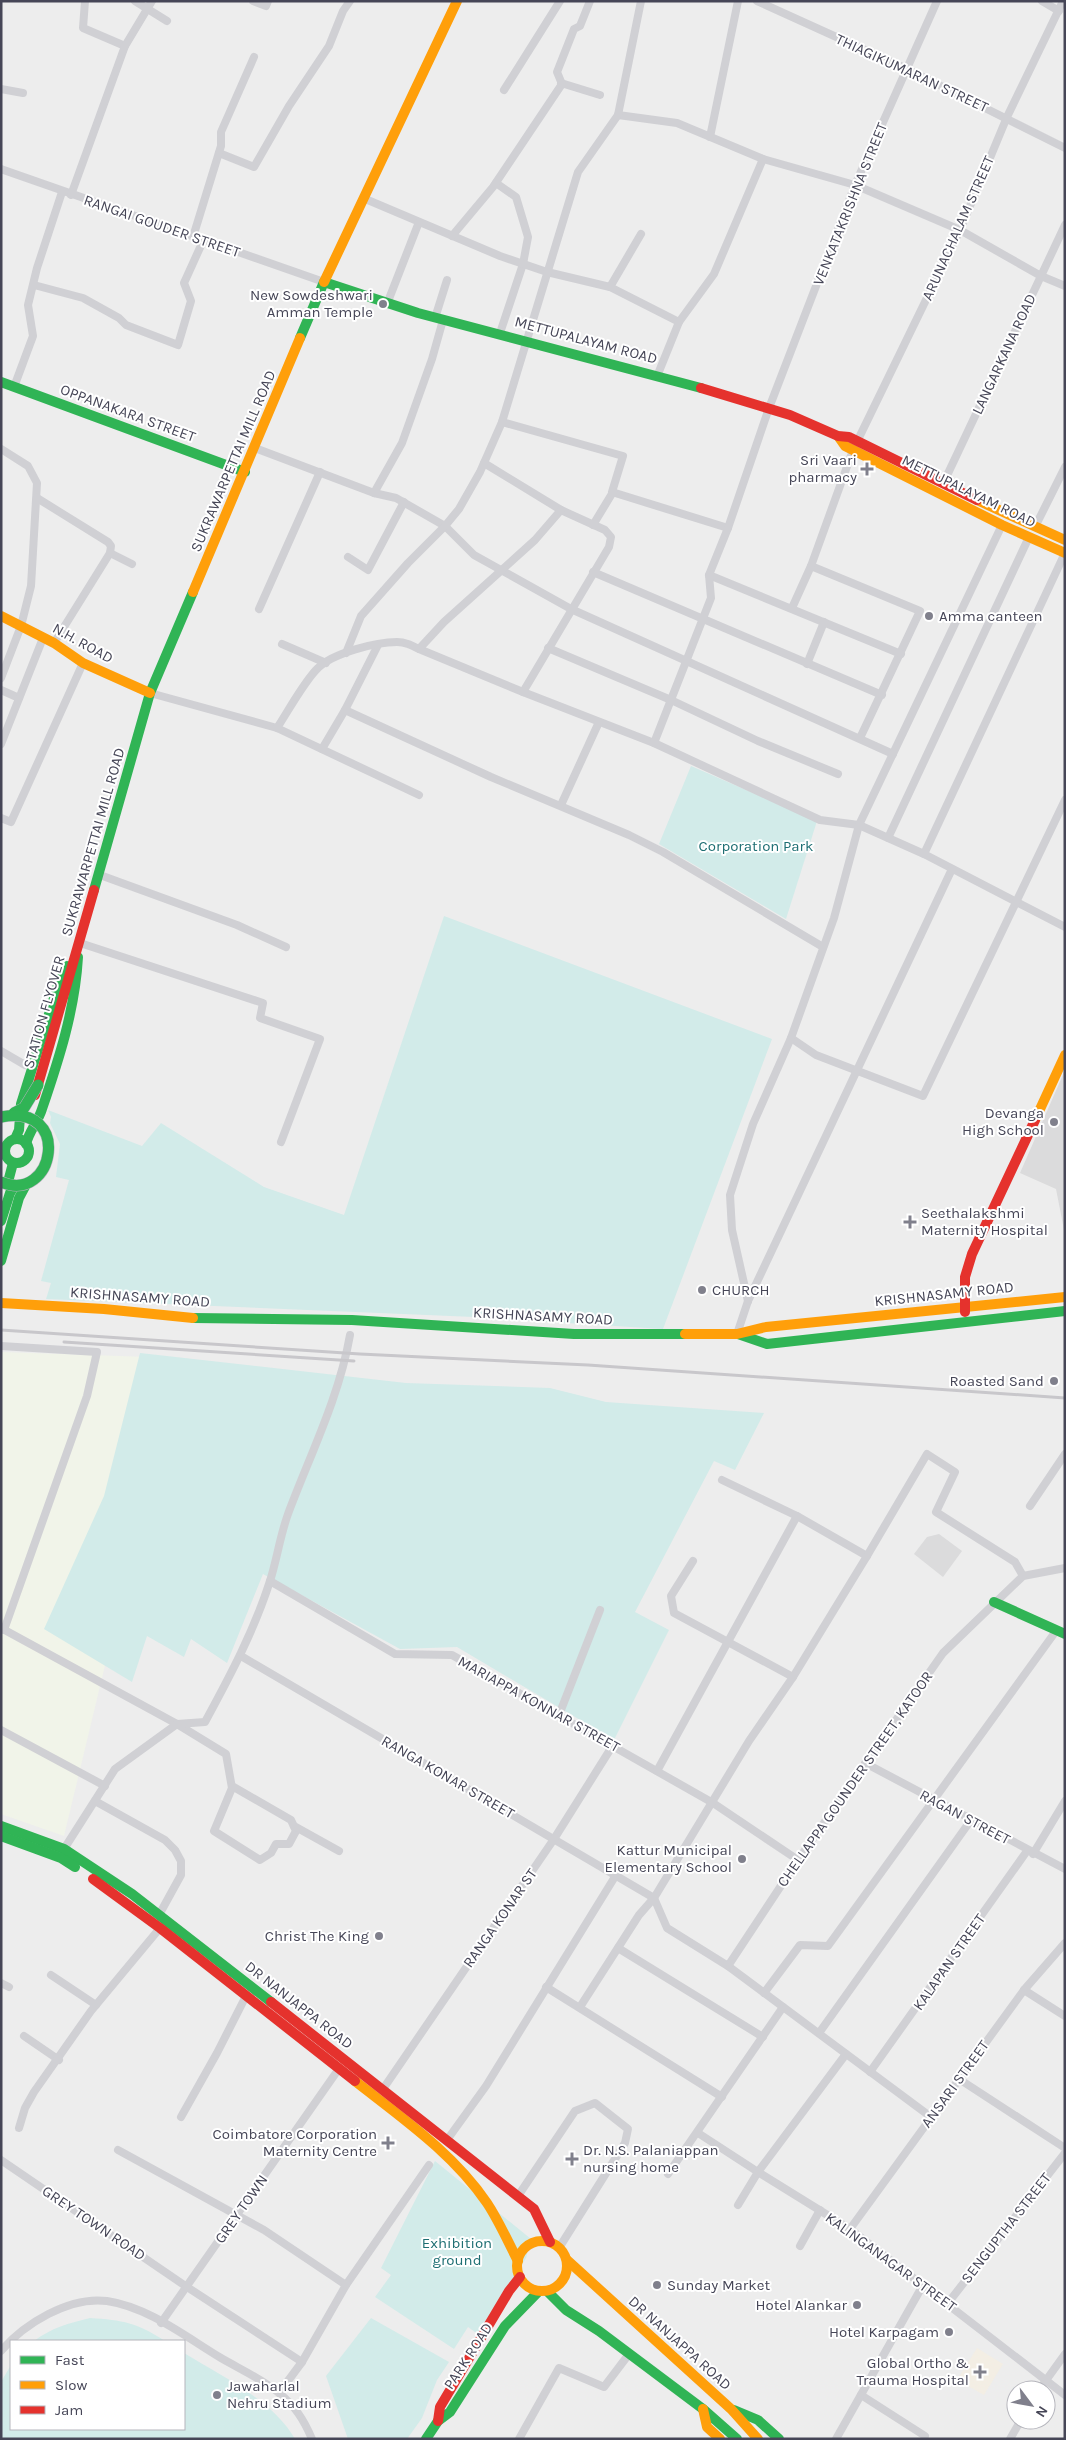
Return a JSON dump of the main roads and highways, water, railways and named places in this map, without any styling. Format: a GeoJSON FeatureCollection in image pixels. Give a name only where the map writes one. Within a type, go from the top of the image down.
{"type":"FeatureCollection","features":[{"type":"Feature","properties":{"kind":"main road","name":"SUKRAWARPETTAI MILL ROAD"},"geometry":{"type":"LineString","coordinates":[[79,946],[150,694],[324,282],[457,1]]}},
{"type":"Feature","properties":{"kind":"main road","name":"METTUPALAYAM ROAD"},"geometry":{"type":"LineString","coordinates":[[324,282],[387,305],[658,374],[769,408],[838,436],[849,437],[854,449],[1002,525],[1065,540]]}},
{"type":"Feature","properties":{"kind":"main road","name":"OPPANAKARA STREET"},"geometry":{"type":"LineString","coordinates":[[1,382],[245,472]]}},
{"type":"Feature","properties":{"kind":"main road","name":"METTUPALAYAM ROAD"},"geometry":{"type":"LineString","coordinates":[[854,449],[943,484],[1032,532],[1065,553]]}},
{"type":"Feature","properties":{"kind":"main road","name":"N.H. ROAD"},"geometry":{"type":"LineString","coordinates":[[1,616],[54,644],[83,663],[150,694]]}},
{"type":"Feature","properties":{"kind":"main road"},"geometry":{"type":"LineString","coordinates":[[1,1221],[10,1193],[7,1160],[18,1130],[21,1104],[59,982],[70,958],[79,946]]}},
{"type":"Feature","properties":{"kind":"main road"},"geometry":{"type":"LineString","coordinates":[[12,1144],[30,1130],[40,1115],[71,1013],[78,972],[79,946]]}},
{"type":"Feature","properties":{"kind":"main road","name":"STATION FLYOVER"},"geometry":{"type":"LineString","coordinates":[[32,1118],[30,1109],[79,946]]}},
{"type":"Feature","properties":{"kind":"main road"},"geometry":{"type":"LineString","coordinates":[[964,1322],[965,1277],[972,1254],[1065,1055]]}},
{"type":"Feature","properties":{"kind":"main road","name":"STATION FLYOVER"},"geometry":{"type":"LineString","coordinates":[[1,1117],[24,1108],[38,1085]]}},
{"type":"Feature","properties":{"kind":"main road"},"geometry":{"type":"LineString","coordinates":[[8,1183],[27,1183],[37,1178],[45,1169],[50,1152],[48,1135],[42,1125],[32,1118],[14,1113]]}},
{"type":"Feature","properties":{"kind":"main road"},"geometry":{"type":"LineString","coordinates":[[7,1160],[20,1163],[27,1158],[29,1151],[12,1144]]}},
{"type":"Feature","properties":{"kind":"main road"},"geometry":{"type":"LineString","coordinates":[[1,1261],[19,1198],[27,1183]]}},
{"type":"Feature","properties":{"kind":"main road","name":"KRISHNASAMY ROAD"},"geometry":{"type":"LineString","coordinates":[[1,1295],[9,1301],[19,1304]]}},
{"type":"Feature","properties":{"kind":"main road","name":"KRISHNASAMY ROAD"},"geometry":{"type":"LineString","coordinates":[[1,1303],[104,1309],[189,1318],[352,1320],[574,1334],[737,1334],[766,1327],[1065,1297]]}},
{"type":"Feature","properties":{"kind":"main road"},"geometry":{"type":"LineString","coordinates":[[737,1334],[767,1344],[1065,1311]]}},
{"type":"Feature","properties":{"kind":"main road"},"geometry":{"type":"LineString","coordinates":[[994,1602],[1061,1632]]}},
{"type":"Feature","properties":{"kind":"main road","name":"DR NANJAPPA ROAD"},"geometry":{"type":"LineString","coordinates":[[1,1826],[64,1849],[159,1915],[383,2089],[468,2178],[488,2204],[518,2261]]}},
{"type":"Feature","properties":{"kind":"main road","name":"DR NANJAPPA ROAD"},"geometry":{"type":"LineString","coordinates":[[1,1836],[61,1858],[160,1928],[338,2070],[419,2125],[447,2140],[518,2196],[534,2209],[555,2245]]}},
{"type":"Feature","properties":{"kind":"main road"},"geometry":{"type":"LineString","coordinates":[[543,2291],[561,2283],[567,2268],[567,2260],[555,2245],[542,2241],[526,2247],[518,2261],[520,2277],[531,2289],[543,2291],[566,2310],[599,2331],[703,2409],[737,2439]]}},
{"type":"Feature","properties":{"kind":"main road","name":"DR NANJAPPA ROAD"},"geometry":{"type":"LineString","coordinates":[[567,2260],[731,2409],[758,2420],[779,2439]]}},
{"type":"Feature","properties":{"kind":"main road"},"geometry":{"type":"LineString","coordinates":[[438,2422],[440,2407],[509,2291],[520,2277]]}},
{"type":"Feature","properties":{"kind":"main road","name":"PARK ROAD"},"geometry":{"type":"LineString","coordinates":[[426,2439],[438,2422],[450,2412],[505,2326],[543,2291]]}},
{"type":"Feature","properties":{"kind":"main road"},"geometry":{"type":"LineString","coordinates":[[703,2409],[707,2427],[720,2439]]}},
{"type":"Feature","properties":{"kind":"main road"},"geometry":{"type":"LineString","coordinates":[[731,2409],[755,2436]]}},
{"type":"Feature","properties":{"kind":"railway"},"geometry":{"type":"LineString","coordinates":[[1,1330],[360,1354],[588,1365],[1065,1398]]}},
{"type":"Feature","properties":{"kind":"railway"},"geometry":{"type":"LineString","coordinates":[[64,1342],[354,1361]]}},
{"type":"Feature","properties":{"kind":"place","name":"New Sowdeshwari Amman Temple"},"geometry":{"type":"Point","coordinates":[383,304]}},
{"type":"Feature","properties":{"kind":"place","name":"Sri Vaari pharmacy"},"geometry":{"type":"Point","coordinates":[867,469]}},
{"type":"Feature","properties":{"kind":"place","name":"Amma canteen"},"geometry":{"type":"Point","coordinates":[929,616]}},
{"type":"Feature","properties":{"kind":"place","name":"Devanga High School"},"geometry":{"type":"Point","coordinates":[1054,1122]}},
{"type":"Feature","properties":{"kind":"place","name":"Seethalakshmi Maternity Hospital"},"geometry":{"type":"Point","coordinates":[910,1222]}},
{"type":"Feature","properties":{"kind":"place","name":"CHURCH"},"geometry":{"type":"Point","coordinates":[702,1290]}},
{"type":"Feature","properties":{"kind":"place","name":"Roasted Sand"},"geometry":{"type":"Point","coordinates":[1054,1381]}},
{"type":"Feature","properties":{"kind":"place","name":"Kattur Municipal Elementary School"},"geometry":{"type":"Point","coordinates":[742,1859]}},
{"type":"Feature","properties":{"kind":"place","name":"Christ The King"},"geometry":{"type":"Point","coordinates":[379,1936]}},
{"type":"Feature","properties":{"kind":"place","name":"Coimbatore Corporation Maternity Centre"},"geometry":{"type":"Point","coordinates":[388,2143]}},
{"type":"Feature","properties":{"kind":"place","name":"Dr. N.S. Palaniappan nursing home"},"geometry":{"type":"Point","coordinates":[572,2159]}},
{"type":"Feature","properties":{"kind":"place","name":"Sunday Market"},"geometry":{"type":"Point","coordinates":[657,2285]}},
{"type":"Feature","properties":{"kind":"place","name":"Hotel Alankar"},"geometry":{"type":"Point","coordinates":[857,2305]}},
{"type":"Feature","properties":{"kind":"place","name":"Hotel Karpagam"},"geometry":{"type":"Point","coordinates":[949,2332]}},
{"type":"Feature","properties":{"kind":"place","name":"Global Ortho & Trauma Hospital"},"geometry":{"type":"Point","coordinates":[980,2372]}},
{"type":"Feature","properties":{"kind":"place","name":"Jawaharlal Nehru Stadium"},"geometry":{"type":"Point","coordinates":[217,2395]}},
{"type":"Feature","properties":{"kind":"park label","name":"Corporation Park"},"geometry":{"type":"Point","coordinates":[756,846]}},
{"type":"Feature","properties":{"kind":"park label","name":"Exhibition ground"},"geometry":{"type":"Point","coordinates":[457,2252]}}]}
